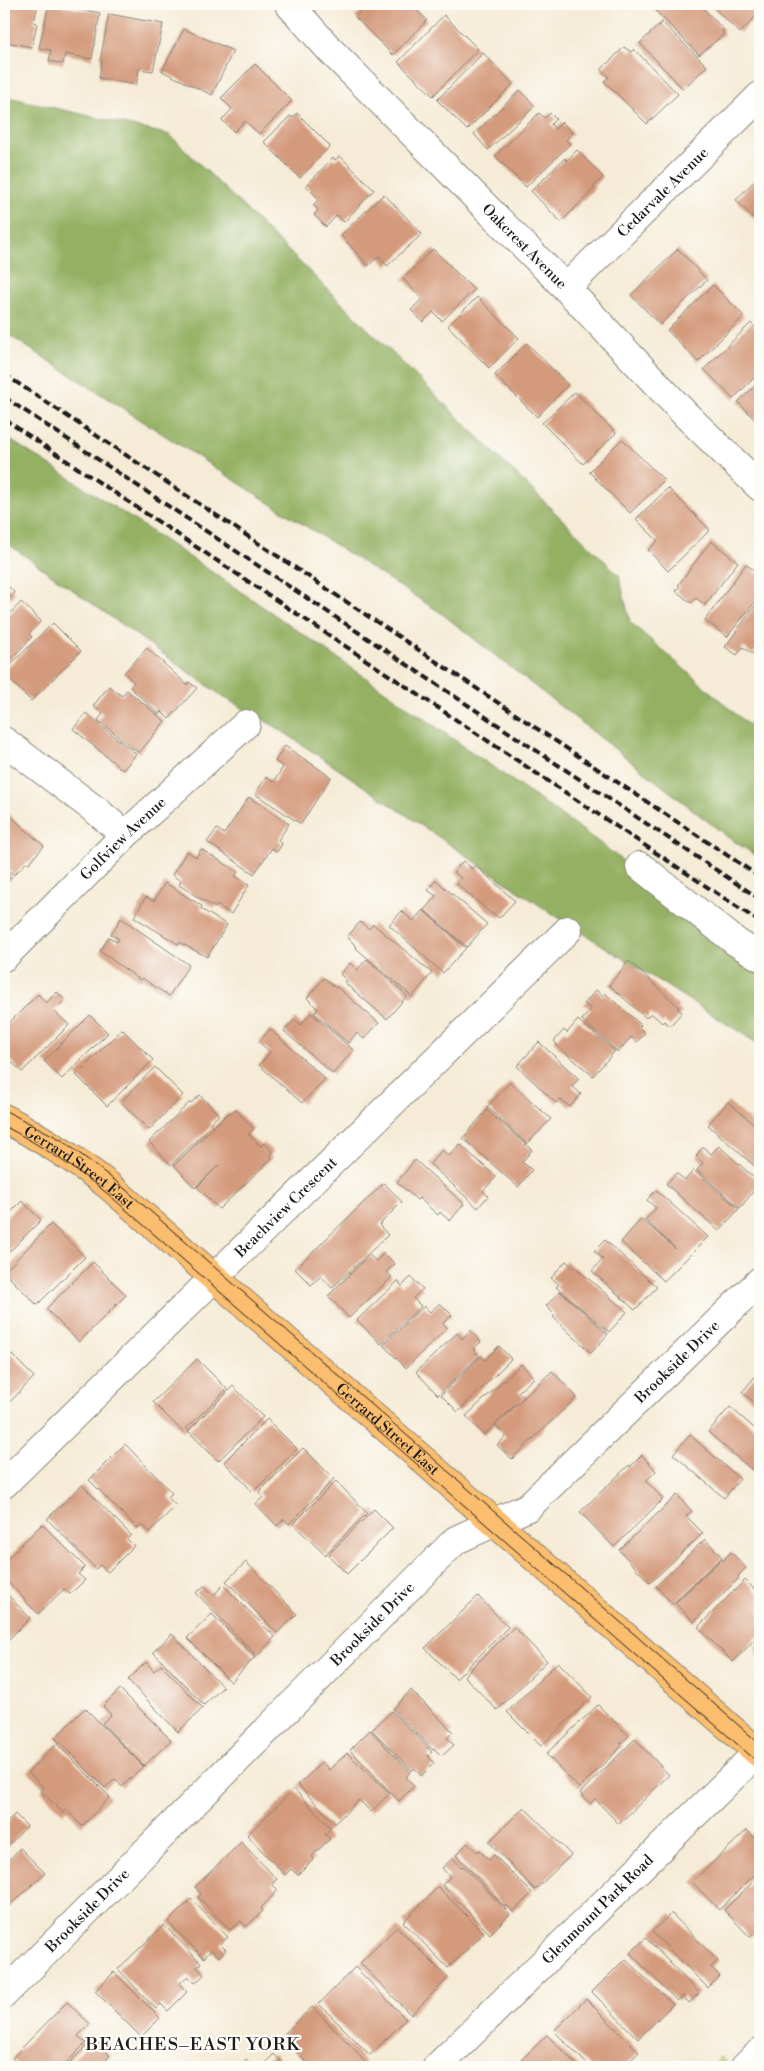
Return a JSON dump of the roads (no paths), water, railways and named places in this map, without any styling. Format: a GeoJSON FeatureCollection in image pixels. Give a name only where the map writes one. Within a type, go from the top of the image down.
{"type":"FeatureCollection","features":[{"type":"Feature","properties":{"kind":"main road","name":"Gerrard Street East"},"geometry":{"type":"LineString","coordinates":[[4,1118],[42,1138],[79,1162],[215,1278],[759,1753]]}},
{"type":"Feature","properties":{"kind":"street","name":"Oakcrest Avenue"},"geometry":{"type":"LineString","coordinates":[[292,5],[330,50],[566,288],[686,415],[760,487]]}},
{"type":"Feature","properties":{"kind":"street","name":"Cedarvale Avenue"},"geometry":{"type":"LineString","coordinates":[[566,288],[760,96]]}},
{"type":"Feature","properties":{"kind":"street","name":"Golfview Avenue"},"geometry":{"type":"LineString","coordinates":[[4,957],[125,835],[246,724]]}},
{"type":"Feature","properties":{"kind":"street"},"geometry":{"type":"LineString","coordinates":[[4,741],[98,812],[125,835]]}},
{"type":"Feature","properties":{"kind":"street"},"geometry":{"type":"LineString","coordinates":[[640,866],[736,942],[760,956]]}},
{"type":"Feature","properties":{"kind":"street","name":"Beachview Crescent"},"geometry":{"type":"LineString","coordinates":[[4,1484],[568,930]]}},
{"type":"Feature","properties":{"kind":"street","name":"Brookside Drive"},"geometry":{"type":"LineString","coordinates":[[4,1994],[456,1540],[495,1523],[533,1503],[760,1281]]}},
{"type":"Feature","properties":{"kind":"street","name":"Glenmount Park Road"},"geometry":{"type":"LineString","coordinates":[[437,2067],[759,1753]]}},
{"type":"Feature","properties":{"kind":"street"},"geometry":{"type":"LineString","coordinates":[[745,2067],[760,2052]]}},
{"type":"Feature","properties":{"kind":"tram line"},"geometry":{"type":"LineString","coordinates":[[4,1110],[62,1140],[117,1182],[760,1744]]}},
{"type":"Feature","properties":{"kind":"tram line"},"geometry":{"type":"LineString","coordinates":[[4,1126],[58,1157],[108,1194],[760,1764]]}},
{"type":"Feature","properties":{"kind":"railway"},"geometry":{"type":"LineString","coordinates":[[4,374],[760,877]]}},
{"type":"Feature","properties":{"kind":"railway"},"geometry":{"type":"LineString","coordinates":[[4,397],[760,899]]}},
{"type":"Feature","properties":{"kind":"railway"},"geometry":{"type":"LineString","coordinates":[[4,419],[760,922]]}},
{"type":"Feature","properties":{"kind":"district","name":"BEACHES–EAST YORK"},"geometry":{"type":"Point","coordinates":[193,2044]}}]}
